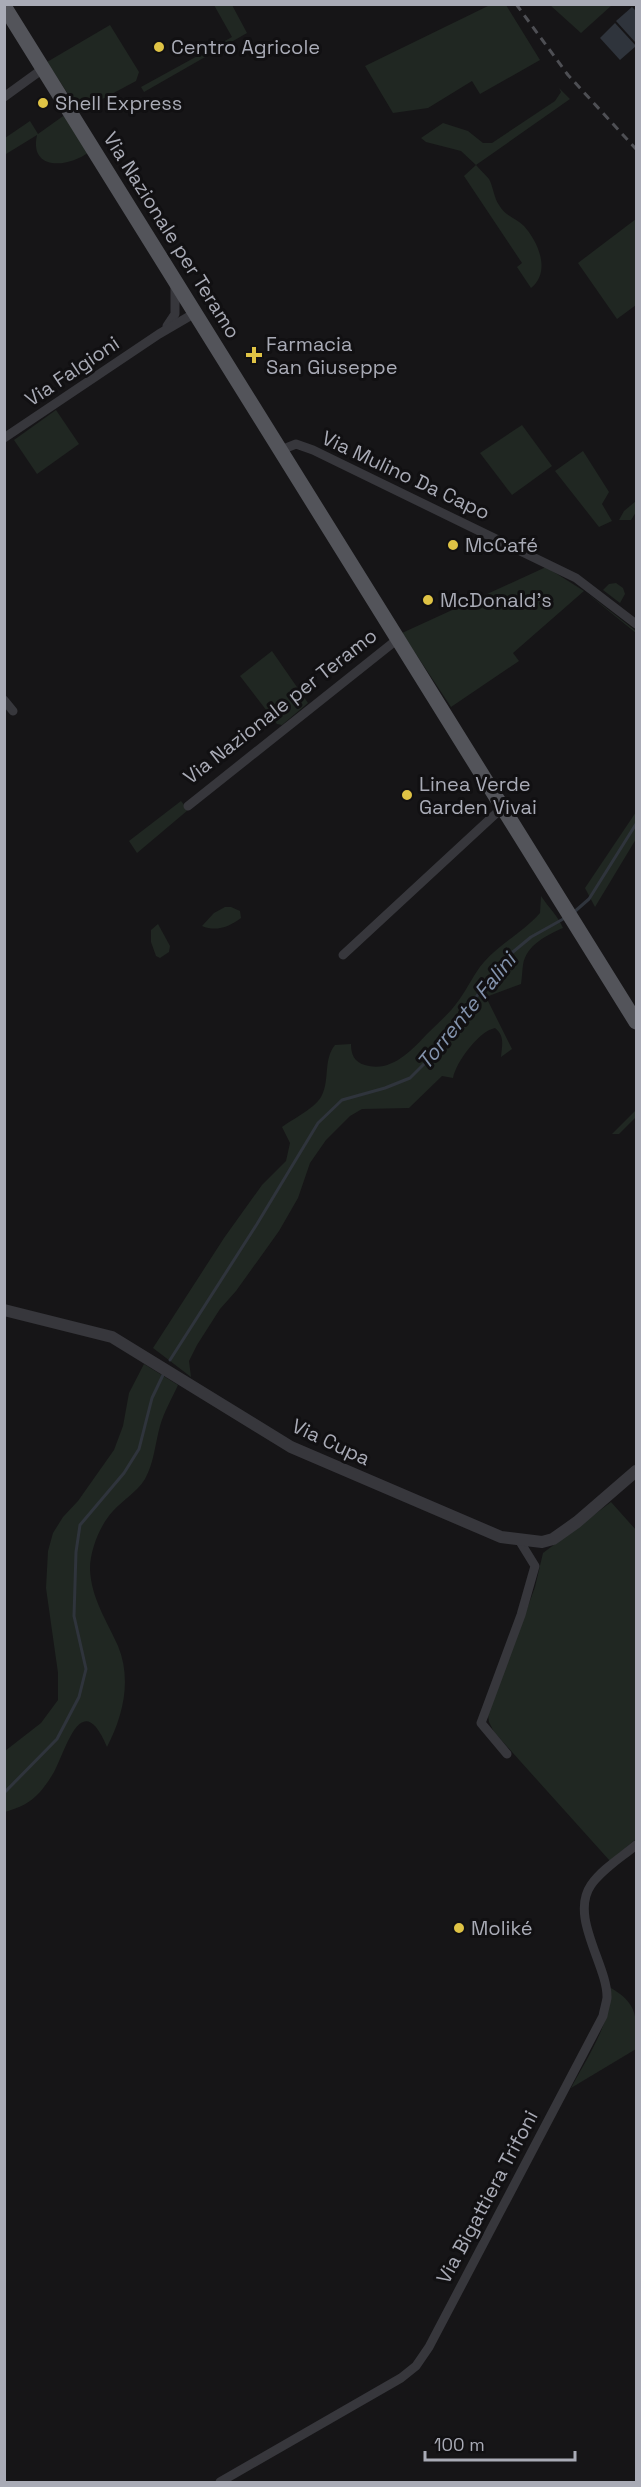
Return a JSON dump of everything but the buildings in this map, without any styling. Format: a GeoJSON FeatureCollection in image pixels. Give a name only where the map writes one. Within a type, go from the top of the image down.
{"type":"FeatureCollection","features":[{"type":"Feature","properties":{"kind":"main road","name":"Via Nazionale per Teramo"},"geometry":{"type":"LineString","coordinates":[[4,6],[636,1022]]}},
{"type":"Feature","properties":{"kind":"street"},"geometry":{"type":"LineString","coordinates":[[4,97],[44,68]]}},
{"type":"Feature","properties":{"kind":"street","name":"Via Falgioni"},"geometry":{"type":"LineString","coordinates":[[159,334],[170,324],[175,314],[173,276]]}},
{"type":"Feature","properties":{"kind":"street","name":"Via Falgioni"},"geometry":{"type":"LineString","coordinates":[[4,438],[159,334],[195,313]]}},
{"type":"Feature","properties":{"kind":"street","name":"Via Mulino Da Capo"},"geometry":{"type":"LineString","coordinates":[[281,450],[296,444],[313,450],[482,530],[576,578],[636,624]]}},
{"type":"Feature","properties":{"kind":"street","name":"Via Nazionale per Teramo"},"geometry":{"type":"LineString","coordinates":[[188,806],[399,638]]}},
{"type":"Feature","properties":{"kind":"street"},"geometry":{"type":"LineString","coordinates":[[4,700],[13,711]]}},
{"type":"Feature","properties":{"kind":"street"},"geometry":{"type":"LineString","coordinates":[[343,955],[503,807]]}},
{"type":"Feature","properties":{"kind":"street","name":"Via Cupa"},"geometry":{"type":"LineString","coordinates":[[4,1310],[112,1337],[291,1447],[501,1537],[542,1542],[553,1539],[577,1522],[636,1471]]}},
{"type":"Feature","properties":{"kind":"street"},"geometry":{"type":"LineString","coordinates":[[507,1754],[482,1723],[536,1566],[519,1540]]}},
{"type":"Feature","properties":{"kind":"street","name":"Via Bigattiera Trifoni"},"geometry":{"type":"LineString","coordinates":[[220,2482],[401,2378],[416,2366],[429,2347],[603,2016],[607,1997],[605,1983],[589,1938],[585,1914],[586,1895],[597,1878],[636,1845]]}},
{"type":"Feature","properties":{"kind":"shaded area"},"geometry":{"type":"Polygon","coordinates":[[[214,5],[232,5],[247,33],[144,92],[141,87],[232,37],[214,5]]]}},
{"type":"Feature","properties":{"kind":"shaded area"},"geometry":{"type":"Polygon","coordinates":[[[490,5],[506,5],[540,60],[480,94],[472,81],[428,108],[393,113],[365,66],[490,5]]]}},
{"type":"Feature","properties":{"kind":"shaded area"},"geometry":{"type":"Polygon","coordinates":[[[550,5],[612,5],[581,33],[550,5]]]}},
{"type":"Feature","properties":{"kind":"shaded area"},"geometry":{"type":"Polygon","coordinates":[[[632,7],[636,11],[636,43],[616,21],[632,7]]]}},
{"type":"Feature","properties":{"kind":"shaded area"},"geometry":{"type":"Polygon","coordinates":[[[615,23],[636,46],[620,60],[600,38],[615,23]]]}},
{"type":"Feature","properties":{"kind":"shaded area"},"geometry":{"type":"Polygon","coordinates":[[[110,25],[139,72],[136,81],[93,104],[74,103],[47,62],[110,25]]]}},
{"type":"Feature","properties":{"kind":"shaded area"},"geometry":{"type":"Polygon","coordinates":[[[559,88],[570,99],[476,165],[461,151],[426,142],[421,138],[443,123],[468,131],[483,143],[492,143],[555,101],[561,92],[559,88]]]}},
{"type":"Feature","properties":{"kind":"shaded area"},"geometry":{"type":"Polygon","coordinates":[[[66,114],[89,152],[71,161],[52,163],[39,155],[36,147],[37,135],[6,154],[5,138],[30,121],[38,134],[66,114]]]}},
{"type":"Feature","properties":{"kind":"shaded area"},"geometry":{"type":"Polygon","coordinates":[[[476,165],[489,179],[501,209],[524,226],[538,249],[542,266],[537,281],[531,288],[517,267],[522,263],[464,176],[476,165]]]}},
{"type":"Feature","properties":{"kind":"shaded area"},"geometry":{"type":"Polygon","coordinates":[[[636,219],[636,305],[617,319],[578,263],[636,219]]]}},
{"type":"Feature","properties":{"kind":"shaded area"},"geometry":{"type":"Polygon","coordinates":[[[56,410],[79,444],[37,474],[14,440],[56,410]]]}},
{"type":"Feature","properties":{"kind":"shaded area"},"geometry":{"type":"Polygon","coordinates":[[[522,425],[552,466],[512,495],[480,453],[522,425]]]}},
{"type":"Feature","properties":{"kind":"shaded area"},"geometry":{"type":"Polygon","coordinates":[[[583,451],[609,492],[602,504],[612,521],[599,527],[555,471],[583,451]]]}},
{"type":"Feature","properties":{"kind":"shaded area"},"geometry":{"type":"Polygon","coordinates":[[[636,501],[636,512],[631,520],[619,520],[624,511],[636,501]]]}},
{"type":"Feature","properties":{"kind":"shaded area"},"geometry":{"type":"Polygon","coordinates":[[[546,567],[584,591],[513,653],[519,661],[451,707],[402,633],[546,567]]]}},
{"type":"Feature","properties":{"kind":"shaded area"},"geometry":{"type":"Polygon","coordinates":[[[616,583],[623,588],[625,594],[620,603],[603,590],[609,584],[616,583]]]}},
{"type":"Feature","properties":{"kind":"shaded area"},"geometry":{"type":"Polygon","coordinates":[[[584,591],[636,631],[636,633],[584,591]]]}},
{"type":"Feature","properties":{"kind":"shaded area"},"geometry":{"type":"Polygon","coordinates":[[[272,651],[308,703],[282,725],[277,724],[240,676],[272,651]]]}},
{"type":"Feature","properties":{"kind":"shaded area"},"geometry":{"type":"Polygon","coordinates":[[[181,801],[188,810],[137,853],[129,841],[181,801]]]}},
{"type":"Feature","properties":{"kind":"shaded area"},"geometry":{"type":"Polygon","coordinates":[[[636,812],[636,839],[595,907],[585,888],[636,812]]]}},
{"type":"Feature","properties":{"kind":"shaded area"},"geometry":{"type":"Polygon","coordinates":[[[541,896],[563,928],[544,938],[528,952],[523,965],[521,984],[486,997],[512,1049],[501,1057],[500,1034],[495,1028],[489,1030],[469,1048],[453,1078],[442,1076],[409,1108],[362,1109],[350,1116],[326,1140],[310,1163],[298,1198],[279,1231],[236,1291],[220,1309],[197,1345],[189,1361],[191,1377],[153,1348],[224,1238],[262,1185],[286,1161],[290,1143],[282,1127],[310,1108],[322,1095],[329,1057],[335,1045],[351,1044],[354,1057],[358,1062],[374,1067],[400,1059],[452,1009],[484,962],[540,913],[541,896]]]}},
{"type":"Feature","properties":{"kind":"shaded area"},"geometry":{"type":"Polygon","coordinates":[[[225,907],[240,911],[241,918],[222,928],[212,929],[202,926],[214,913],[225,907]]]}},
{"type":"Feature","properties":{"kind":"shaded area"},"geometry":{"type":"Polygon","coordinates":[[[158,924],[170,946],[169,952],[160,958],[156,956],[151,942],[151,930],[158,924]]]}},
{"type":"Feature","properties":{"kind":"shaded area"},"geometry":{"type":"Polygon","coordinates":[[[636,1110],[636,1117],[619,1134],[612,1134],[636,1110]]]}},
{"type":"Feature","properties":{"kind":"shaded area"},"geometry":{"type":"Polygon","coordinates":[[[144,1364],[178,1385],[162,1421],[148,1473],[138,1488],[113,1511],[104,1523],[90,1562],[93,1590],[122,1659],[124,1698],[117,1723],[107,1747],[98,1730],[90,1722],[83,1722],[70,1737],[54,1772],[40,1792],[24,1805],[5,1812],[5,1751],[41,1723],[58,1700],[58,1673],[46,1588],[48,1551],[53,1533],[114,1450],[123,1426],[129,1393],[144,1364]]]}},
{"type":"Feature","properties":{"kind":"shaded area"},"geometry":{"type":"Polygon","coordinates":[[[611,1502],[636,1530],[636,1839],[610,1861],[494,1732],[488,1715],[535,1587],[543,1553],[611,1502]]]}},
{"type":"Feature","properties":{"kind":"shaded area"},"geometry":{"type":"Polygon","coordinates":[[[611,1988],[627,2000],[632,2007],[636,2021],[636,2049],[571,2088],[603,2027],[611,1988]]]}},
{"type":"Feature","properties":{"kind":"waterway","name":"Torrente Falini"},"geometry":{"type":"LineString","coordinates":[[573,913],[589,899],[636,824]]}},
{"type":"Feature","properties":{"kind":"waterway","name":"Torrente Falini"},"geometry":{"type":"LineString","coordinates":[[170,1360],[318,1123],[342,1100],[385,1088],[410,1078],[439,1049],[502,961],[531,937],[565,918]]}},
{"type":"Feature","properties":{"kind":"waterway","name":"Torrente Falini"},"geometry":{"type":"LineString","coordinates":[[4,1793],[57,1739],[79,1697],[86,1669],[74,1616],[76,1552],[80,1525],[124,1473],[139,1449],[152,1398],[163,1375]]}},
{"type":"Feature","properties":{"kind":"railway"},"geometry":{"type":"LineString","coordinates":[[516,4],[568,75],[636,149]]}},
{"type":"Feature","properties":{"kind":"place","name":"Centro Agricole"},"geometry":{"type":"Point","coordinates":[159,47]}},
{"type":"Feature","properties":{"kind":"place","name":"Shell Express"},"geometry":{"type":"Point","coordinates":[43,103]}},
{"type":"Feature","properties":{"kind":"place","name":"Farmacia San Giuseppe"},"geometry":{"type":"Point","coordinates":[254,355]}},
{"type":"Feature","properties":{"kind":"place","name":"McCafé"},"geometry":{"type":"Point","coordinates":[453,545]}},
{"type":"Feature","properties":{"kind":"place","name":"McDonald's"},"geometry":{"type":"Point","coordinates":[428,600]}},
{"type":"Feature","properties":{"kind":"place","name":"Linea Verde Garden Vivai"},"geometry":{"type":"Point","coordinates":[407,795]}},
{"type":"Feature","properties":{"kind":"place","name":"Moliké"},"geometry":{"type":"Point","coordinates":[459,1928]}}]}
